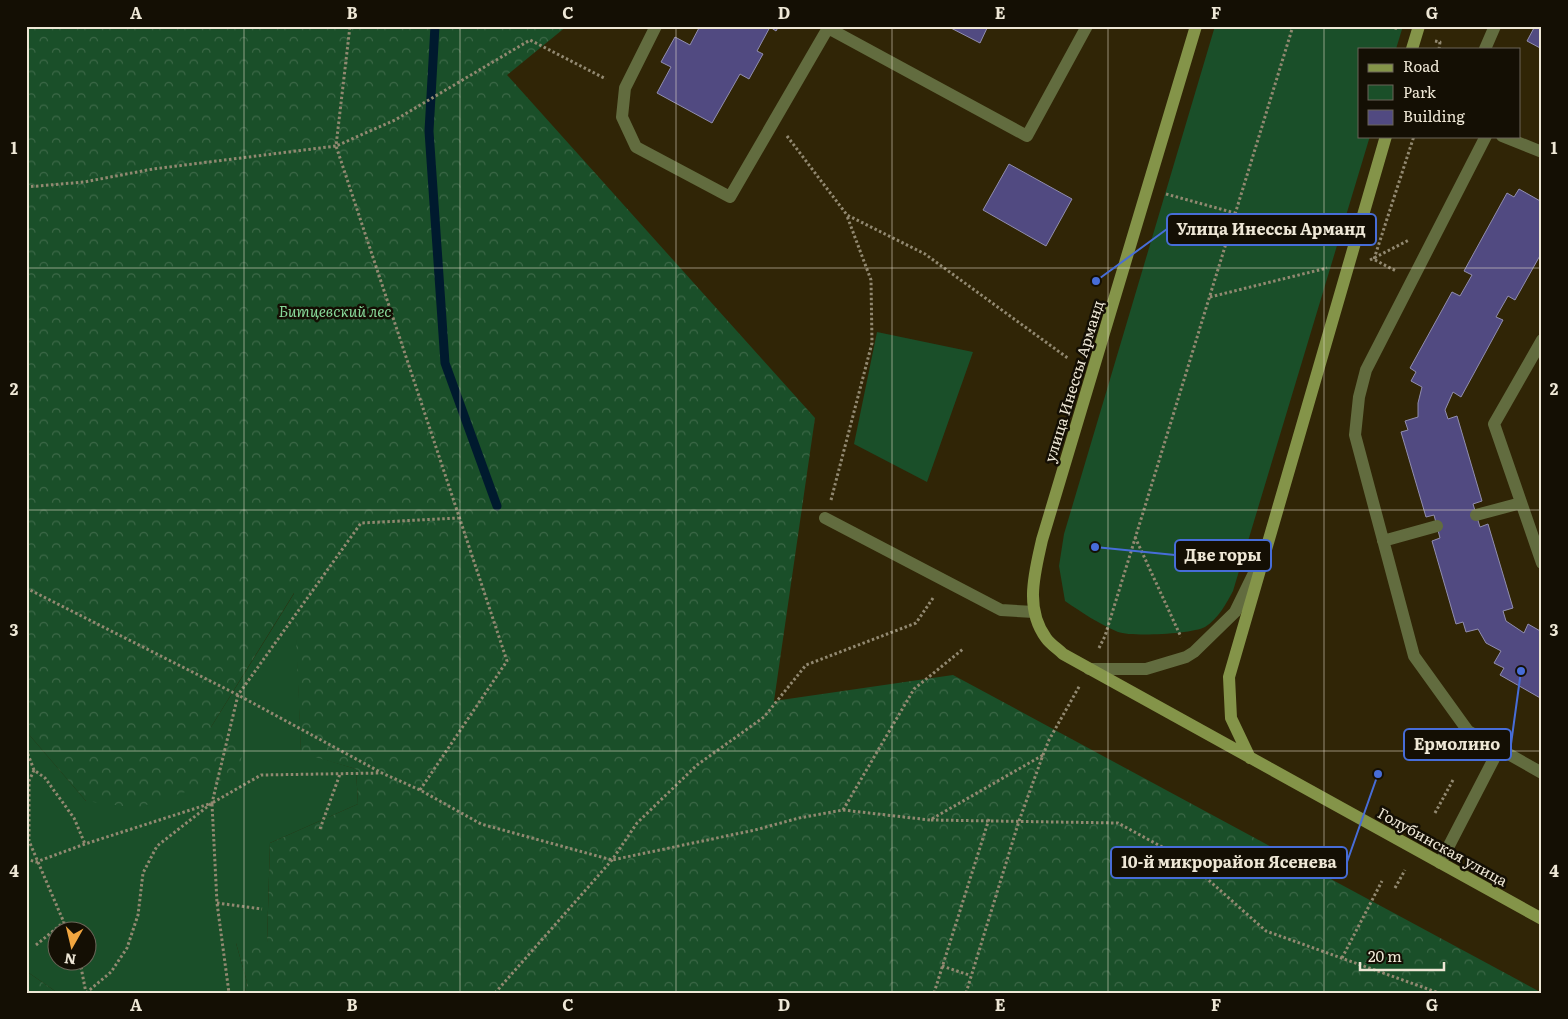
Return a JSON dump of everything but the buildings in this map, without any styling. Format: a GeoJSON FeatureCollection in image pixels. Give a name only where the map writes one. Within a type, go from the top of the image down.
{"type":"FeatureCollection","features":[{"type":"Feature","properties":{"kind":"street"},"geometry":{"type":"LineString","coordinates":[[656,26],[625,88],[622,117],[636,147],[730,197],[828,28],[1027,136],[1087,26]]}},
{"type":"Feature","properties":{"kind":"street","name":"улица Инессы Арманд"},"geometry":{"type":"LineString","coordinates":[[1196,26],[1042,540],[1032,587],[1034,612],[1046,638],[1063,654],[1250,758]]}},
{"type":"Feature","properties":{"kind":"street"},"geometry":{"type":"LineString","coordinates":[[1412,48],[1419,26]]}},
{"type":"Feature","properties":{"kind":"street"},"geometry":{"type":"LineString","coordinates":[[1485,48],[1495,26]]}},
{"type":"Feature","properties":{"kind":"street"},"geometry":{"type":"LineString","coordinates":[[1250,758],[1231,718],[1229,677],[1385,138]]}},
{"type":"Feature","properties":{"kind":"street"},"geometry":{"type":"LineString","coordinates":[[1485,138],[1366,370],[1359,398],[1355,435],[1414,656],[1468,731],[1542,773]]}},
{"type":"Feature","properties":{"kind":"street"},"geometry":{"type":"LineString","coordinates":[[1507,138],[1542,152]]}},
{"type":"Feature","properties":{"kind":"street"},"geometry":{"type":"LineString","coordinates":[[1542,340],[1494,424],[1542,563]]}},
{"type":"Feature","properties":{"kind":"street"},"geometry":{"type":"LineString","coordinates":[[1476,515],[1521,502]]}},
{"type":"Feature","properties":{"kind":"street"},"geometry":{"type":"LineString","coordinates":[[825,518],[1001,610],[1034,612]]}},
{"type":"Feature","properties":{"kind":"street"},"geometry":{"type":"LineString","coordinates":[[1383,541],[1437,526]]}},
{"type":"Feature","properties":{"kind":"street"},"geometry":{"type":"LineString","coordinates":[[1089,669],[1146,668],[1186,657],[1194,652],[1235,612],[1266,550]]}},
{"type":"Feature","properties":{"kind":"street"},"geometry":{"type":"LineString","coordinates":[[1440,863],[1499,749]]}},
{"type":"Feature","properties":{"kind":"street","name":"Голубинская улица"},"geometry":{"type":"LineString","coordinates":[[1250,758],[1542,919]]}},
{"type":"Feature","properties":{"kind":"path"},"geometry":{"type":"LineString","coordinates":[[350,26],[336,146],[507,661],[420,790]]}},
{"type":"Feature","properties":{"kind":"path"},"geometry":{"type":"LineString","coordinates":[[966,993],[969,975],[1019,821],[1043,755],[1049,740],[1089,669],[1105,636],[1293,26]]}},
{"type":"Feature","properties":{"kind":"path"},"geometry":{"type":"LineString","coordinates":[[26,187],[84,182],[154,170],[336,146],[395,120],[530,40],[625,88]]}},
{"type":"Feature","properties":{"kind":"path"},"geometry":{"type":"LineString","coordinates":[[775,120],[847,215],[871,280],[872,343],[844,454],[825,518]]}},
{"type":"Feature","properties":{"kind":"path"},"geometry":{"type":"LineString","coordinates":[[1209,297],[1349,263],[1374,259],[1413,138]]}},
{"type":"Feature","properties":{"kind":"path"},"geometry":{"type":"LineString","coordinates":[[1148,188],[1235,213]]}},
{"type":"Feature","properties":{"kind":"path"},"geometry":{"type":"LineString","coordinates":[[847,215],[925,254],[1069,359]]}},
{"type":"Feature","properties":{"kind":"path"},"geometry":{"type":"LineString","coordinates":[[229,993],[217,903],[212,803],[238,694],[361,523],[458,518]]}},
{"type":"Feature","properties":{"kind":"path"},"geometry":{"type":"LineString","coordinates":[[1135,537],[1182,637]]}},
{"type":"Feature","properties":{"kind":"path"},"geometry":{"type":"LineString","coordinates":[[495,993],[612,860],[637,823],[697,765],[764,717],[806,665],[916,622],[945,581]]}},
{"type":"Feature","properties":{"kind":"path"},"geometry":{"type":"LineString","coordinates":[[26,588],[238,694],[382,773],[420,790],[481,824],[612,860],[843,810],[930,820],[989,819],[1118,823],[1186,860],[1266,931],[1439,993]]}},
{"type":"Feature","properties":{"kind":"path"},"geometry":{"type":"LineString","coordinates":[[843,810],[914,689],[963,650]]}},
{"type":"Feature","properties":{"kind":"path"},"geometry":{"type":"LineString","coordinates":[[26,749],[34,770],[45,778],[74,818],[85,844]]}},
{"type":"Feature","properties":{"kind":"path"},"geometry":{"type":"LineString","coordinates":[[930,820],[1043,755]]}},
{"type":"Feature","properties":{"kind":"path"},"geometry":{"type":"LineString","coordinates":[[34,770],[29,781],[28,841],[64,922]]}},
{"type":"Feature","properties":{"kind":"path"},"geometry":{"type":"LineString","coordinates":[[82,972],[86,993],[111,972],[128,948],[138,915],[143,873],[157,846],[212,803],[261,775],[382,773]]}},
{"type":"Feature","properties":{"kind":"path"},"geometry":{"type":"LineString","coordinates":[[320,829],[340,774]]}},
{"type":"Feature","properties":{"kind":"path"},"geometry":{"type":"LineString","coordinates":[[1435,813],[1452,780]]}},
{"type":"Feature","properties":{"kind":"path"},"geometry":{"type":"LineString","coordinates":[[26,859],[36,862],[212,803]]}},
{"type":"Feature","properties":{"kind":"path"},"geometry":{"type":"LineString","coordinates":[[934,993],[989,819]]}},
{"type":"Feature","properties":{"kind":"path"},"geometry":{"type":"LineString","coordinates":[[1395,888],[1405,870]]}},
{"type":"Feature","properties":{"kind":"path"},"geometry":{"type":"LineString","coordinates":[[1342,958],[1382,881]]}},
{"type":"Feature","properties":{"kind":"path"},"geometry":{"type":"LineString","coordinates":[[217,903],[262,909]]}},
{"type":"Feature","properties":{"kind":"path"},"geometry":{"type":"LineString","coordinates":[[36,945],[48,935]]}},
{"type":"Feature","properties":{"kind":"path"},"geometry":{"type":"LineString","coordinates":[[942,966],[969,975]]}},
{"type":"Feature","properties":{"kind":"green space","name":"Битцевский лес"},"geometry":{"type":"Polygon","coordinates":[[[26,26],[567,26],[507,75],[815,418],[774,701],[953,675],[1542,993],[245,993],[247,982],[236,943],[267,943],[270,843],[358,804],[356,769],[301,753],[294,593],[211,727],[245,744],[237,775],[137,808],[86,801],[26,731],[26,26]]]}},
{"type":"Feature","properties":{"kind":"green space"},"geometry":{"type":"Polygon","coordinates":[[[1215,26],[1403,26],[1396,48],[1358,48],[1358,138],[1369,138],[1233,591],[1218,616],[1205,627],[1175,633],[1125,634],[1104,625],[1065,601],[1059,566],[1064,534],[1215,26]]]}},
{"type":"Feature","properties":{"kind":"green space"},"geometry":{"type":"Polygon","coordinates":[[[877,332],[973,352],[927,482],[854,444],[877,332]]]}},
{"type":"Feature","properties":{"kind":"green space"},"geometry":{"type":"Polygon","coordinates":[[[295,592],[301,752],[356,769],[358,804],[270,843],[267,943],[236,943],[247,982],[245,993],[58,993],[26,971],[26,933],[28,928],[26,923],[26,731],[86,801],[211,727],[295,592]]]}},
{"type":"Feature","properties":{"kind":"green space"},"geometry":{"type":"Polygon","coordinates":[[[26,971],[58,993],[26,993],[26,971]]]}},
{"type":"Feature","properties":{"kind":"waterway"},"geometry":{"type":"LineString","coordinates":[[435,26],[429,131],[445,363],[497,506]]}},
{"type":"Feature","properties":{"kind":"place","name":"Улица Инессы Арманд"},"geometry":{"type":"Point","coordinates":[1096,281]}},
{"type":"Feature","properties":{"kind":"place","name":"Две горы"},"geometry":{"type":"Point","coordinates":[1095,547]}},
{"type":"Feature","properties":{"kind":"place","name":"Ермолино"},"geometry":{"type":"Point","coordinates":[1521,671]}},
{"type":"Feature","properties":{"kind":"place","name":"10-й микрорайон Ясенева"},"geometry":{"type":"Point","coordinates":[1378,774]}}]}
